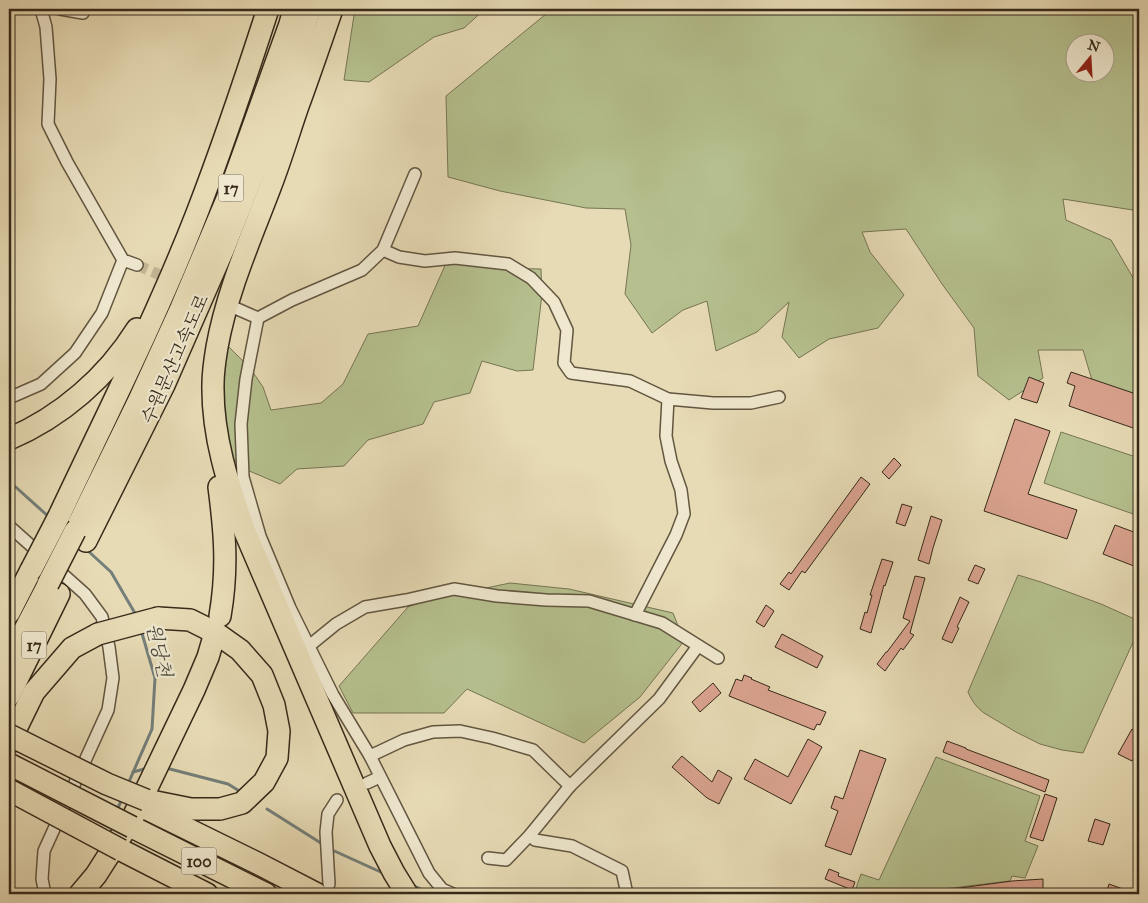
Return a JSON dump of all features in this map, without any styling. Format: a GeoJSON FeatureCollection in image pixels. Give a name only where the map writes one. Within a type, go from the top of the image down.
{"type":"FeatureCollection","features":[{"type":"Feature","properties":{"kind":"highway"},"geometry":{"type":"LineString","coordinates":[[9,613],[59,516],[133,358],[197,214],[268,9]]}},
{"type":"Feature","properties":{"kind":"highway","name":"수원문산고속도로"},"geometry":{"type":"LineString","coordinates":[[80,536],[227,199],[294,9]]}},
{"type":"Feature","properties":{"kind":"highway","name":"수원문산고속도로"},"geometry":{"type":"LineString","coordinates":[[9,696],[53,589],[80,536],[164,385],[223,250],[266,142],[310,9]]}},
{"type":"Feature","properties":{"kind":"highway"},"geometry":{"type":"LineString","coordinates":[[220,616],[226,548],[213,448],[211,398],[214,362],[220,328],[246,248],[272,183],[332,9]]}},
{"type":"Feature","properties":{"kind":"highway"},"geometry":{"type":"LineString","coordinates":[[15,436],[46,420],[69,403],[90,386],[110,365],[126,345],[150,305],[197,214]]}},
{"type":"Feature","properties":{"kind":"highway"},"geometry":{"type":"LineString","coordinates":[[213,383],[220,452],[231,494],[245,532],[380,846],[407,894]]}},
{"type":"Feature","properties":{"kind":"highway","name":"수원문산고속도로"},"geometry":{"type":"LineString","coordinates":[[9,660],[53,589]]}},
{"type":"Feature","properties":{"kind":"highway"},"geometry":{"type":"LineString","coordinates":[[9,743],[34,692],[72,648],[98,634],[158,618],[190,620],[216,633],[240,650],[262,675],[274,705],[279,731],[277,758],[264,782],[242,802],[220,809],[190,809],[145,804]]}},
{"type":"Feature","properties":{"kind":"highway"},"geometry":{"type":"LineString","coordinates":[[80,894],[96,875],[133,817],[200,675],[213,640]]}},
{"type":"Feature","properties":{"kind":"highway"},"geometry":{"type":"LineString","coordinates":[[9,735],[257,863],[323,889]]}},
{"type":"Feature","properties":{"kind":"highway","name":"100"},"geometry":{"type":"LineString","coordinates":[[9,764],[266,894]]}},
{"type":"Feature","properties":{"kind":"highway","name":"100"},"geometry":{"type":"LineString","coordinates":[[9,790],[207,894]]}},
{"type":"Feature","properties":{"kind":"street"},"geometry":{"type":"LineString","coordinates":[[41,9],[46,27],[50,79],[48,124],[67,162],[123,260],[137,265]]}},
{"type":"Feature","properties":{"kind":"street"},"geometry":{"type":"LineString","coordinates":[[60,9],[83,13]]}},
{"type":"Feature","properties":{"kind":"street"},"geometry":{"type":"LineString","coordinates":[[258,318],[292,300],[362,270],[383,250],[415,174]]}},
{"type":"Feature","properties":{"kind":"street"},"geometry":{"type":"LineString","coordinates":[[383,250],[399,257],[425,261],[455,258],[508,264],[531,278],[554,302],[568,330],[564,363],[571,373],[630,380],[668,399],[712,403],[751,403],[779,398]]}},
{"type":"Feature","properties":{"kind":"street"},"geometry":{"type":"LineString","coordinates":[[9,398],[41,384],[75,353],[102,313],[123,260]]}},
{"type":"Feature","properties":{"kind":"street"},"geometry":{"type":"LineString","coordinates":[[235,308],[258,318]]}},
{"type":"Feature","properties":{"kind":"street"},"geometry":{"type":"LineString","coordinates":[[258,318],[246,379],[241,424],[243,477],[260,536],[290,608],[333,695],[370,756],[429,873],[442,889],[453,894]]}},
{"type":"Feature","properties":{"kind":"street"},"geometry":{"type":"LineString","coordinates":[[635,615],[676,535],[684,514],[681,490],[671,461],[666,436],[668,399]]}},
{"type":"Feature","properties":{"kind":"street"},"geometry":{"type":"LineString","coordinates":[[9,526],[86,594],[102,617],[109,647],[113,678],[108,710],[44,851],[42,879],[45,894]]}},
{"type":"Feature","properties":{"kind":"street"},"geometry":{"type":"LineString","coordinates":[[309,646],[336,624],[365,607],[454,589],[497,596],[589,601],[662,623],[718,658]]}},
{"type":"Feature","properties":{"kind":"street"},"geometry":{"type":"LineString","coordinates":[[488,858],[506,860],[530,835],[570,786],[659,699],[698,646]]}},
{"type":"Feature","properties":{"kind":"street"},"geometry":{"type":"LineString","coordinates":[[370,756],[404,740],[433,732],[460,731],[533,750],[570,786]]}},
{"type":"Feature","properties":{"kind":"street"},"geometry":{"type":"LineString","coordinates":[[368,783],[380,777]]}},
{"type":"Feature","properties":{"kind":"street"},"geometry":{"type":"LineString","coordinates":[[323,889],[328,866],[326,832],[328,814],[338,800]]}},
{"type":"Feature","properties":{"kind":"street"},"geometry":{"type":"LineString","coordinates":[[530,835],[535,840],[572,846],[622,871],[627,894]]}},
{"type":"Feature","properties":{"kind":"green space"},"geometry":{"type":"Polygon","coordinates":[[[355,9],[485,9],[464,28],[434,37],[369,82],[344,80],[355,9]]]}},
{"type":"Feature","properties":{"kind":"green space"},"geometry":{"type":"Polygon","coordinates":[[[542,9],[1139,9],[1139,211],[1063,199],[1066,220],[1111,240],[1139,288],[1139,429],[1125,421],[1094,387],[1083,350],[1038,350],[1043,378],[1009,400],[978,376],[974,328],[906,229],[862,232],[870,252],[904,295],[878,328],[829,339],[799,358],[782,337],[789,302],[757,332],[716,351],[707,301],[683,310],[652,333],[625,294],[631,245],[625,209],[586,208],[500,191],[448,177],[446,96],[546,14],[542,9]]]}},
{"type":"Feature","properties":{"kind":"green space"},"geometry":{"type":"Polygon","coordinates":[[[447,261],[493,268],[541,269],[542,294],[533,370],[517,371],[482,361],[470,393],[434,402],[423,424],[368,440],[344,466],[297,469],[280,484],[247,470],[226,454],[218,336],[250,368],[263,387],[271,410],[321,403],[343,384],[368,334],[418,326],[447,261]]]}},
{"type":"Feature","properties":{"kind":"green space"},"geometry":{"type":"Polygon","coordinates":[[[1061,432],[1139,458],[1139,516],[1044,483],[1061,432]]]}},
{"type":"Feature","properties":{"kind":"green space"},"geometry":{"type":"Polygon","coordinates":[[[1018,575],[1101,604],[1139,621],[1139,629],[1083,753],[1040,744],[1016,732],[981,711],[974,704],[968,692],[1018,575]]]}},
{"type":"Feature","properties":{"kind":"green space"},"geometry":{"type":"Polygon","coordinates":[[[510,583],[569,589],[673,613],[684,641],[640,697],[584,743],[467,689],[444,713],[353,713],[339,686],[408,607],[428,600],[510,583]]]}},
{"type":"Feature","properties":{"kind":"green space"},"geometry":{"type":"Polygon","coordinates":[[[936,757],[1040,796],[1025,841],[1038,846],[1025,878],[1012,876],[1010,881],[902,894],[854,894],[861,874],[879,880],[936,757]]]}},
{"type":"Feature","properties":{"kind":"building"},"geometry":{"type":"Polygon","coordinates":[[[1071,372],[1139,395],[1139,430],[1069,406],[1075,386],[1067,383],[1071,372]]]}},
{"type":"Feature","properties":{"kind":"building"},"geometry":{"type":"Polygon","coordinates":[[[1029,377],[1044,383],[1037,403],[1021,398],[1029,377]]]}},
{"type":"Feature","properties":{"kind":"building"},"geometry":{"type":"Polygon","coordinates":[[[1015,419],[1050,431],[1028,494],[1077,510],[1067,539],[984,511],[1015,419]]]}},
{"type":"Feature","properties":{"kind":"building"},"geometry":{"type":"Polygon","coordinates":[[[894,458],[901,465],[889,479],[882,472],[894,458]]]}},
{"type":"Feature","properties":{"kind":"building"},"geometry":{"type":"Polygon","coordinates":[[[861,477],[870,484],[805,573],[802,571],[789,590],[780,584],[789,572],[791,574],[861,477]]]}},
{"type":"Feature","properties":{"kind":"building"},"geometry":{"type":"Polygon","coordinates":[[[902,504],[912,507],[905,526],[896,523],[902,504]]]}},
{"type":"Feature","properties":{"kind":"building"},"geometry":{"type":"Polygon","coordinates":[[[931,516],[942,520],[929,564],[918,560],[931,516]]]}},
{"type":"Feature","properties":{"kind":"building"},"geometry":{"type":"Polygon","coordinates":[[[1115,525],[1139,534],[1139,568],[1103,554],[1115,525]]]}},
{"type":"Feature","properties":{"kind":"building"},"geometry":{"type":"Polygon","coordinates":[[[882,559],[893,562],[884,585],[871,633],[860,629],[865,612],[867,613],[872,595],[870,595],[882,559]]]}},
{"type":"Feature","properties":{"kind":"building"},"geometry":{"type":"Polygon","coordinates":[[[975,565],[985,569],[978,584],[968,580],[975,565]]]}},
{"type":"Feature","properties":{"kind":"building"},"geometry":{"type":"Polygon","coordinates":[[[915,576],[925,578],[910,633],[914,635],[903,650],[901,648],[885,671],[877,664],[910,621],[903,618],[915,576]]]}},
{"type":"Feature","properties":{"kind":"building"},"geometry":{"type":"Polygon","coordinates":[[[960,597],[969,602],[957,627],[959,628],[952,643],[942,639],[960,597]]]}},
{"type":"Feature","properties":{"kind":"building"},"geometry":{"type":"Polygon","coordinates":[[[766,605],[774,611],[764,627],[756,622],[766,605]]]}},
{"type":"Feature","properties":{"kind":"building"},"geometry":{"type":"Polygon","coordinates":[[[782,634],[823,656],[817,668],[775,647],[782,634]]]}},
{"type":"Feature","properties":{"kind":"building"},"geometry":{"type":"Polygon","coordinates":[[[744,675],[770,687],[768,690],[826,712],[820,725],[817,724],[814,730],[729,696],[736,679],[742,681],[744,675]]]}},
{"type":"Feature","properties":{"kind":"building"},"geometry":{"type":"Polygon","coordinates":[[[713,683],[721,693],[700,712],[692,702],[713,683]]]}},
{"type":"Feature","properties":{"kind":"building"},"geometry":{"type":"Polygon","coordinates":[[[1132,729],[1139,733],[1139,749],[1132,761],[1118,754],[1132,729]]]}},
{"type":"Feature","properties":{"kind":"building"},"geometry":{"type":"Polygon","coordinates":[[[808,739],[822,747],[791,804],[744,779],[755,759],[788,777],[808,739]]]}},
{"type":"Feature","properties":{"kind":"building"},"geometry":{"type":"Polygon","coordinates":[[[947,741],[1049,780],[1045,792],[943,752],[947,741]]]}},
{"type":"Feature","properties":{"kind":"building"},"geometry":{"type":"Polygon","coordinates":[[[860,750],[886,759],[851,855],[825,846],[838,811],[831,808],[835,796],[843,799],[860,750]]]}},
{"type":"Feature","properties":{"kind":"building"},"geometry":{"type":"Polygon","coordinates":[[[682,756],[712,782],[718,770],[732,778],[719,804],[707,798],[672,767],[682,756]]]}},
{"type":"Feature","properties":{"kind":"building"},"geometry":{"type":"Polygon","coordinates":[[[1045,794],[1057,798],[1043,841],[1030,837],[1045,794]]]}},
{"type":"Feature","properties":{"kind":"building"},"geometry":{"type":"Polygon","coordinates":[[[1095,819],[1110,824],[1103,845],[1088,841],[1095,819]]]}},
{"type":"Feature","properties":{"kind":"building"},"geometry":{"type":"Polygon","coordinates":[[[829,869],[839,873],[838,876],[855,882],[852,890],[825,879],[829,869]]]}},
{"type":"Feature","properties":{"kind":"building"},"geometry":{"type":"Polygon","coordinates":[[[1043,879],[1043,890],[988,894],[952,894],[952,889],[1043,879]]]}},
{"type":"Feature","properties":{"kind":"building"},"geometry":{"type":"Polygon","coordinates":[[[1109,884],[1134,893],[1134,894],[1106,894],[1109,884]]]}},
{"type":"Feature","properties":{"kind":"waterway","name":"원당천"},"geometry":{"type":"LineString","coordinates":[[9,481],[49,517]]}},
{"type":"Feature","properties":{"kind":"waterway","name":"원당천"},"geometry":{"type":"LineString","coordinates":[[86,549],[111,572],[136,615]]}},
{"type":"Feature","properties":{"kind":"waterway","name":"원당천"},"geometry":{"type":"LineString","coordinates":[[128,784],[152,729],[155,678],[141,630]]}},
{"type":"Feature","properties":{"kind":"waterway"},"geometry":{"type":"LineString","coordinates":[[133,772],[148,768]]}},
{"type":"Feature","properties":{"kind":"waterway"},"geometry":{"type":"LineString","coordinates":[[166,768],[228,784],[241,792]]}},
{"type":"Feature","properties":{"kind":"waterway","name":"원당천"},"geometry":{"type":"LineString","coordinates":[[116,812],[122,799]]}},
{"type":"Feature","properties":{"kind":"waterway"},"geometry":{"type":"LineString","coordinates":[[267,809],[324,845]]}},
{"type":"Feature","properties":{"kind":"waterway"},"geometry":{"type":"LineString","coordinates":[[330,849],[385,874]]}},
{"type":"Feature","properties":{"kind":"waterway"},"geometry":{"type":"LineString","coordinates":[[412,885],[432,894]]}},
{"type":"Feature","properties":{"kind":"tunnel"},"geometry":{"type":"LineString","coordinates":[[137,265],[172,280]]}}]}
